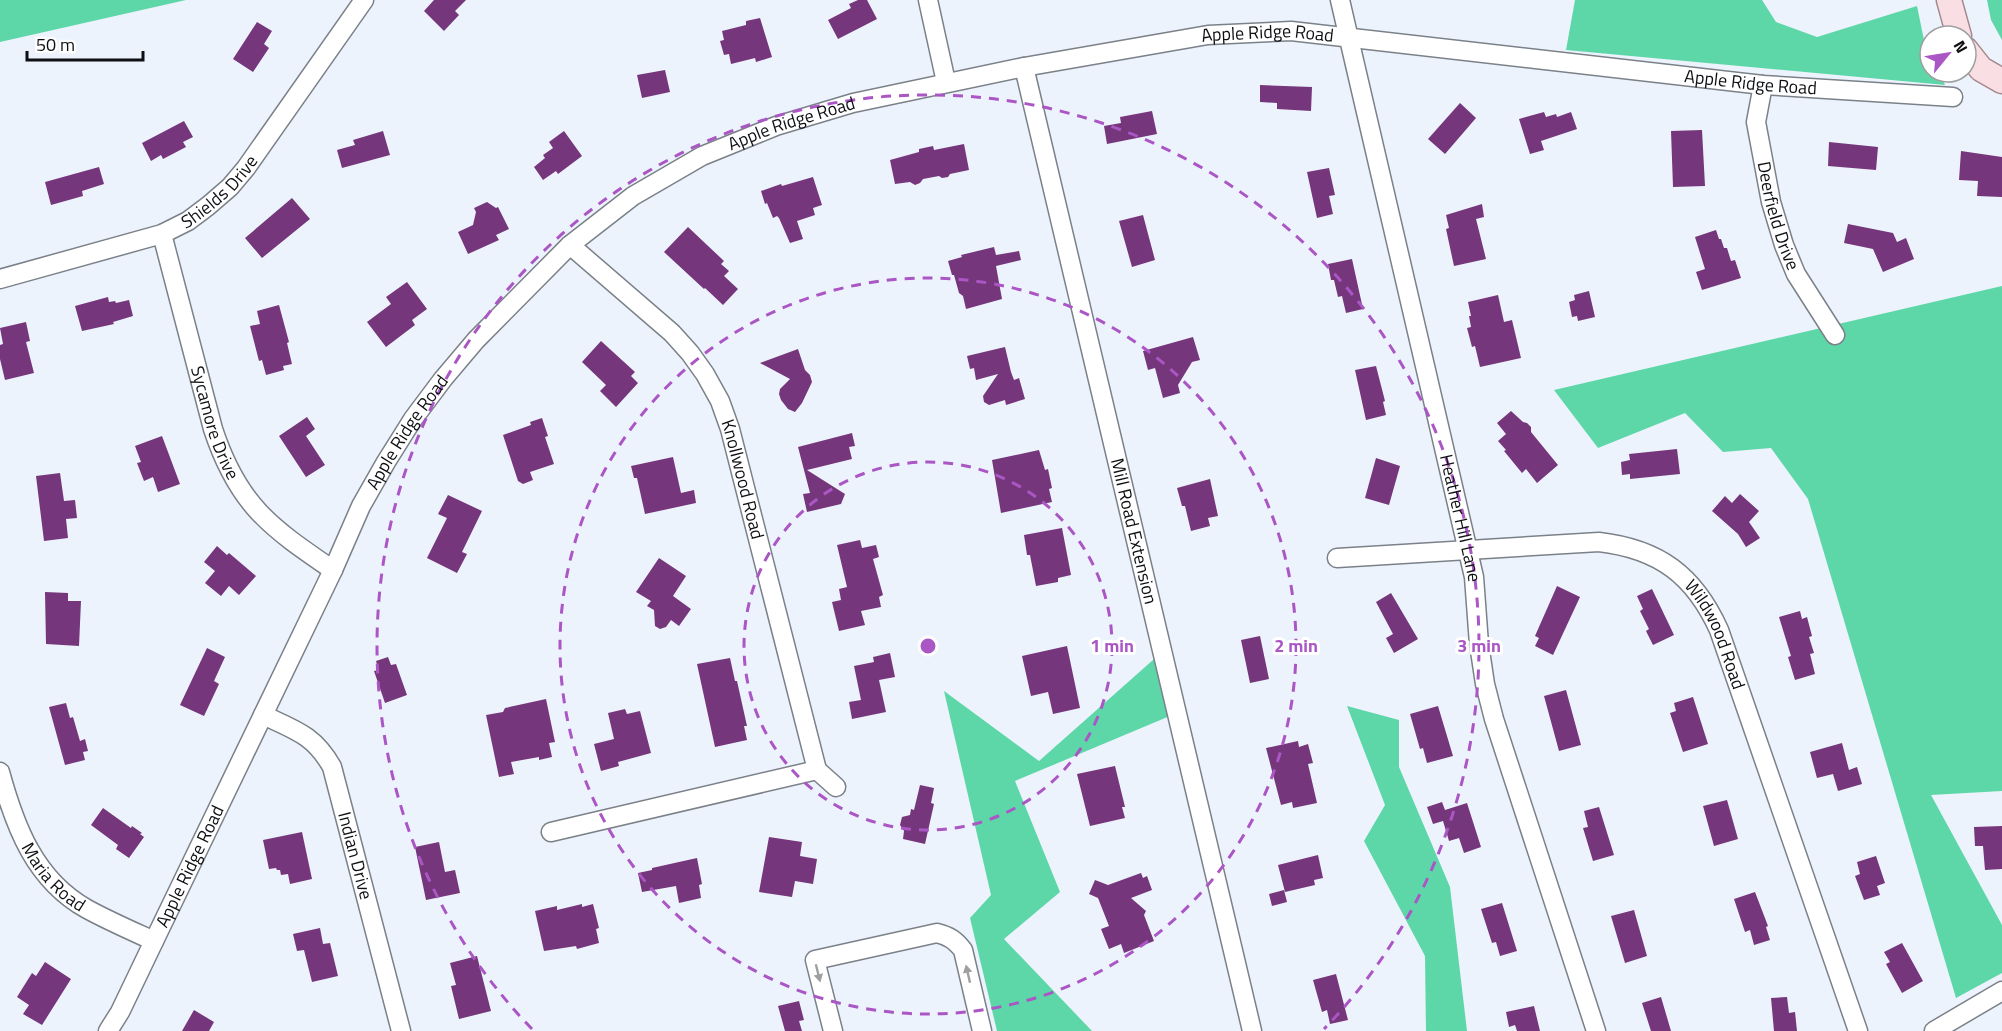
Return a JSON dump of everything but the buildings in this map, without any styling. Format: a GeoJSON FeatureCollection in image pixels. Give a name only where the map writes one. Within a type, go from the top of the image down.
{"type":"FeatureCollection","features":[{"type":"Feature","properties":{"kind":"main road"},"geometry":{"type":"LineString","coordinates":[[1949,0],[1956,24]]}},
{"type":"Feature","properties":{"kind":"main road"},"geometry":{"type":"LineString","coordinates":[[1978,65],[2002,81]]}},
{"type":"Feature","properties":{"kind":"street","name":"Shields Drive"},"geometry":{"type":"LineString","coordinates":[[0,279],[162,234],[188,221],[208,206],[230,187],[246,168],[364,0]]}},
{"type":"Feature","properties":{"kind":"street"},"geometry":{"type":"LineString","coordinates":[[928,0],[946,82]]}},
{"type":"Feature","properties":{"kind":"street","name":"Heather Hill Lane"},"geometry":{"type":"LineString","coordinates":[[1340,0],[1474,577],[1479,644],[1485,684],[1494,719],[1596,1031]]}},
{"type":"Feature","properties":{"kind":"street","name":"Apple Ridge Road"},"geometry":{"type":"LineString","coordinates":[[108,1031],[120,1012],[333,570],[361,506],[413,419],[476,340],[570,245],[650,186],[702,156],[776,126],[853,103],[946,82],[1208,35],[1291,31],[1763,85],[1953,97]]}},
{"type":"Feature","properties":{"kind":"street","name":"Mill Road Extension"},"geometry":{"type":"LineString","coordinates":[[1024,67],[1252,1031]]}},
{"type":"Feature","properties":{"kind":"street","name":"Deerfield Drive"},"geometry":{"type":"LineString","coordinates":[[1763,85],[1756,122],[1771,202],[1784,245],[1796,274],[1835,334]]}},
{"type":"Feature","properties":{"kind":"street","name":"Sycamore Drive"},"geometry":{"type":"LineString","coordinates":[[162,234],[213,429],[231,475],[265,520],[333,570]]}},
{"type":"Feature","properties":{"kind":"street","name":"Knollwood Road"},"geometry":{"type":"LineString","coordinates":[[570,245],[672,333],[705,374],[720,401],[730,429],[817,770]]}},
{"type":"Feature","properties":{"kind":"street","name":"Wildwood Road"},"geometry":{"type":"LineString","coordinates":[[1337,558],[1599,542],[1622,545],[1644,552],[1665,562],[1682,575],[1710,609],[1719,630],[1858,1031]]}},
{"type":"Feature","properties":{"kind":"street","name":"Indian Drive"},"geometry":{"type":"LineString","coordinates":[[263,715],[307,736],[324,753],[332,767],[402,1031]]}},
{"type":"Feature","properties":{"kind":"street"},"geometry":{"type":"LineString","coordinates":[[551,832],[817,770],[836,787]]}},
{"type":"Feature","properties":{"kind":"street","name":"Maria Road"},"geometry":{"type":"LineString","coordinates":[[0,772],[19,832],[29,853],[46,875],[86,909],[154,941]]}},
{"type":"Feature","properties":{"kind":"street"},"geometry":{"type":"LineString","coordinates":[[833,1031],[815,960],[937,933],[949,936],[963,950],[982,1031]]}},
{"type":"Feature","properties":{"kind":"street"},"geometry":{"type":"LineString","coordinates":[[1934,1031],[2002,991]]}},
{"type":"Feature","properties":{"kind":"green space"},"geometry":{"type":"Polygon","coordinates":[[[0,0],[186,0],[0,42],[0,0]]]}},
{"type":"Feature","properties":{"kind":"green space"},"geometry":{"type":"Polygon","coordinates":[[[1575,0],[1762,0],[1776,22],[1817,37],[1917,6],[1921,24],[1918,24],[1918,83],[1566,50],[1575,0]]]}},
{"type":"Feature","properties":{"kind":"green space"},"geometry":{"type":"Polygon","coordinates":[[[1987,0],[2002,0],[2002,40],[1991,20],[1987,0]]]}},
{"type":"Feature","properties":{"kind":"green space"},"geometry":{"type":"Polygon","coordinates":[[[2002,286],[2002,791],[1931,795],[2002,925],[2002,973],[1956,998],[1808,499],[1771,448],[1723,452],[1685,413],[1598,448],[1554,390],[2002,286]]]}},
{"type":"Feature","properties":{"kind":"green space"},"geometry":{"type":"Polygon","coordinates":[[[1162,652],[1177,713],[1015,781],[1060,892],[1004,939],[1092,1031],[997,1031],[970,918],[991,895],[944,691],[1039,761],[1162,652]]]}},
{"type":"Feature","properties":{"kind":"green space"},"geometry":{"type":"Polygon","coordinates":[[[1347,706],[1399,720],[1399,767],[1450,887],[1467,1031],[1426,1031],[1425,956],[1364,841],[1385,805],[1347,706]]]}}]}
